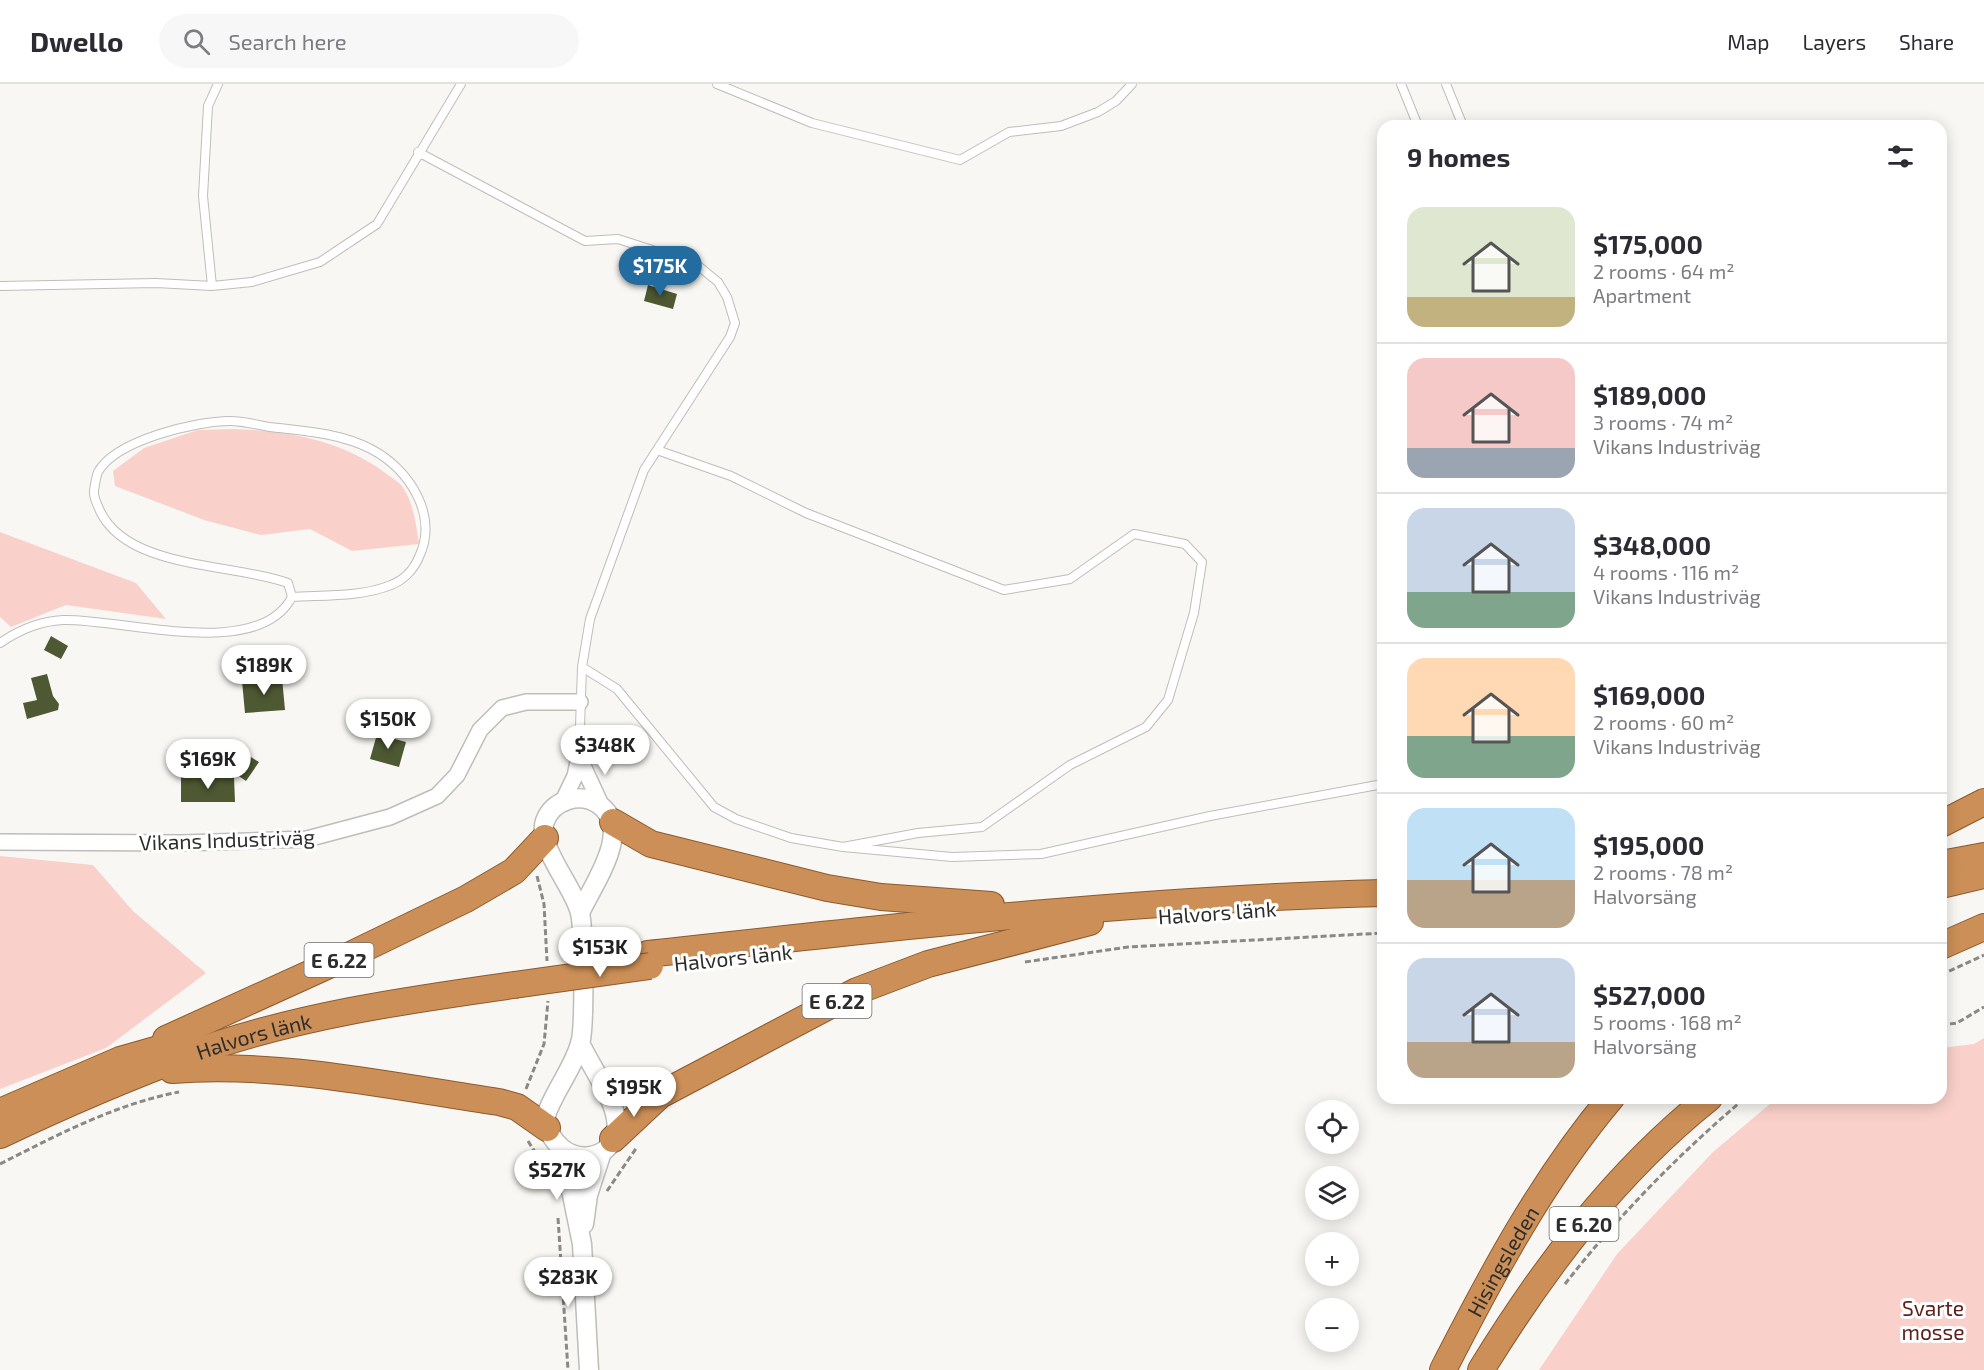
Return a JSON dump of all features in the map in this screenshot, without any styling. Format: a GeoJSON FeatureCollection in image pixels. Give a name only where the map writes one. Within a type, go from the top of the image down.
{"type":"FeatureCollection","features":[{"type":"Feature","properties":{"kind":"highway"},"geometry":{"type":"LineString","coordinates":[[1947,821],[1984,802]]}},
{"type":"Feature","properties":{"kind":"highway","name":"E 6.22"},"geometry":{"type":"LineString","coordinates":[[608,814],[651,844],[827,888],[881,897],[1060,910]]}},
{"type":"Feature","properties":{"kind":"highway","name":"E 6.22"},"geometry":{"type":"LineString","coordinates":[[120,1060],[340,960],[466,899],[514,871],[545,838]]}},
{"type":"Feature","properties":{"kind":"highway"},"geometry":{"type":"LineString","coordinates":[[1947,863],[1984,856]]}},
{"type":"Feature","properties":{"kind":"highway"},"geometry":{"type":"LineString","coordinates":[[1947,884],[1984,875]]}},
{"type":"Feature","properties":{"kind":"highway","name":"Halvors länk"},"geometry":{"type":"LineString","coordinates":[[0,1112],[120,1060],[322,1005],[649,960],[1060,910],[1293,895],[1377,893]]}},
{"type":"Feature","properties":{"kind":"highway","name":"Halvors länk"},"geometry":{"type":"LineString","coordinates":[[649,960],[1090,922],[1296,907],[1377,905]]}},
{"type":"Feature","properties":{"kind":"highway","name":"E 6.22"},"geometry":{"type":"LineString","coordinates":[[618,1145],[660,1095],[857,991],[939,960],[1090,922]]}},
{"type":"Feature","properties":{"kind":"highway"},"geometry":{"type":"LineString","coordinates":[[1947,943],[1984,927]]}},
{"type":"Feature","properties":{"kind":"highway","name":"Halvors länk"},"geometry":{"type":"LineString","coordinates":[[0,1135],[57,1108],[193,1053],[302,1023],[514,979]]}},
{"type":"Feature","properties":{"kind":"highway","name":"E 6.22"},"geometry":{"type":"LineString","coordinates":[[148,1072],[228,1069],[321,1077],[517,1107],[536,1133]]}},
{"type":"Feature","properties":{"kind":"highway","name":"Hisingsleden"},"geometry":{"type":"LineString","coordinates":[[1443,1370],[1478,1300],[1535,1202],[1607,1104]]}},
{"type":"Feature","properties":{"kind":"highway","name":"Hisingsleden"},"geometry":{"type":"LineString","coordinates":[[1481,1370],[1541,1277],[1603,1201],[1647,1154],[1702,1104]]}},
{"type":"Feature","properties":{"kind":"street","name":"Vikans Industriväg"},"geometry":{"type":"LineString","coordinates":[[0,842],[171,843],[307,839],[390,817],[437,796],[457,775],[480,730],[502,708],[526,702],[580,702]]}},
{"type":"Feature","properties":{"kind":"street"},"geometry":{"type":"LineString","coordinates":[[562,803],[575,776],[579,757]]}},
{"type":"Feature","properties":{"kind":"street"},"geometry":{"type":"LineString","coordinates":[[579,757],[608,814],[611,848],[580,913]]}},
{"type":"Feature","properties":{"kind":"street","name":"E 6.22"},"geometry":{"type":"LineString","coordinates":[[545,838],[545,822],[562,803],[584,798],[608,814]]}},
{"type":"Feature","properties":{"kind":"street"},"geometry":{"type":"LineString","coordinates":[[536,1133],[580,1043],[580,913],[545,838]]}},
{"type":"Feature","properties":{"kind":"street"},"geometry":{"type":"LineString","coordinates":[[580,1043],[612,1106],[616,1118],[618,1145],[588,1195],[582,1244]]}},
{"type":"Feature","properties":{"kind":"street","name":"E 6.22"},"geometry":{"type":"LineString","coordinates":[[536,1133],[563,1151]]}},
{"type":"Feature","properties":{"kind":"street"},"geometry":{"type":"LineString","coordinates":[[563,1151],[579,1157],[618,1145]]}},
{"type":"Feature","properties":{"kind":"street"},"geometry":{"type":"LineString","coordinates":[[563,1151],[582,1244],[589,1370]]}},
{"type":"Feature","properties":{"kind":"lane"},"geometry":{"type":"LineString","coordinates":[[212,285],[204,195],[208,106],[218,84]]}},
{"type":"Feature","properties":{"kind":"lane"},"geometry":{"type":"LineString","coordinates":[[0,286],[156,283],[212,285],[252,282],[320,262],[377,224],[418,152],[461,84]]}},
{"type":"Feature","properties":{"kind":"lane"},"geometry":{"type":"LineString","coordinates":[[717,84],[812,123],[960,160],[1009,132],[1061,126],[1098,112],[1116,101],[1132,84]]}},
{"type":"Feature","properties":{"kind":"lane"},"geometry":{"type":"LineString","coordinates":[[1401,84],[1416,120]]}},
{"type":"Feature","properties":{"kind":"lane"},"geometry":{"type":"LineString","coordinates":[[1446,84],[1461,120]]}},
{"type":"Feature","properties":{"kind":"lane"},"geometry":{"type":"LineString","coordinates":[[418,152],[585,241],[618,239],[696,264],[718,282],[727,297],[735,322],[730,337],[644,470],[590,618],[582,667],[579,757]]}},
{"type":"Feature","properties":{"kind":"lane"},"geometry":{"type":"LineString","coordinates":[[0,643],[35,625],[63,620],[214,634],[255,626],[285,610],[292,597],[288,583],[232,572],[139,548],[106,524],[93,496],[98,472],[121,451],[157,433],[196,424],[230,421],[325,434],[370,449],[388,461],[415,490],[426,519],[427,534],[417,563],[407,575],[391,585],[370,590],[292,597]]}},
{"type":"Feature","properties":{"kind":"lane"},"geometry":{"type":"LineString","coordinates":[[657,450],[731,476],[806,513],[1004,590],[1070,579],[1134,534],[1185,544],[1202,562],[1194,613],[1168,700],[1146,727],[1070,765],[982,827],[918,833],[843,847]]}},
{"type":"Feature","properties":{"kind":"lane"},"geometry":{"type":"LineString","coordinates":[[582,667],[617,689],[714,807],[736,819],[791,838],[843,847],[952,857],[1041,854],[1221,814],[1377,785]]}},
{"type":"Feature","properties":{"kind":"path"},"geometry":{"type":"LineString","coordinates":[[528,857],[542,893],[547,968]]}},
{"type":"Feature","properties":{"kind":"path"},"geometry":{"type":"LineString","coordinates":[[1023,962],[1128,947],[1377,933]]}},
{"type":"Feature","properties":{"kind":"path"},"geometry":{"type":"LineString","coordinates":[[1947,972],[1984,955]]}},
{"type":"Feature","properties":{"kind":"path"},"geometry":{"type":"LineString","coordinates":[[517,1107],[538,1064],[544,1044],[548,998]]}},
{"type":"Feature","properties":{"kind":"path"},"geometry":{"type":"LineString","coordinates":[[1947,1024],[1958,1023],[1984,1007]]}},
{"type":"Feature","properties":{"kind":"path"},"geometry":{"type":"LineString","coordinates":[[0,1164],[98,1117],[156,1096],[183,1091]]}},
{"type":"Feature","properties":{"kind":"path"},"geometry":{"type":"LineString","coordinates":[[1561,1290],[1620,1218],[1689,1147],[1738,1104]]}},
{"type":"Feature","properties":{"kind":"path"},"geometry":{"type":"LineString","coordinates":[[536,1133],[544,1166],[552,1183]]}},
{"type":"Feature","properties":{"kind":"path"},"geometry":{"type":"LineString","coordinates":[[588,1195],[603,1194],[609,1190],[618,1145]]}},
{"type":"Feature","properties":{"kind":"path"},"geometry":{"type":"LineString","coordinates":[[558,1212],[568,1370]]}},
{"type":"Feature","properties":{"kind":"green space"},"geometry":{"type":"Polygon","coordinates":[[[234,429],[274,432],[313,439],[350,452],[367,461],[402,486],[412,507],[419,544],[352,551],[310,529],[261,535],[204,520],[115,486],[113,471],[144,448],[198,430],[234,429]]]}},
{"type":"Feature","properties":{"kind":"green space"},"geometry":{"type":"Polygon","coordinates":[[[0,532],[136,583],[166,619],[66,605],[11,627],[0,617],[0,532]]]}},
{"type":"Feature","properties":{"kind":"green space"},"geometry":{"type":"Polygon","coordinates":[[[0,856],[93,865],[133,911],[206,973],[106,1048],[0,1089],[0,856]]]}},
{"type":"Feature","properties":{"kind":"green space","name":"Svarte mosse"},"geometry":{"type":"Polygon","coordinates":[[[1984,1038],[1984,1370],[1539,1370],[1617,1254],[1713,1152],[1770,1104],[1947,1104],[1947,1047],[1974,1044],[1984,1038]]]}},
{"type":"Feature","properties":{"kind":"building"},"geometry":{"type":"Polygon","coordinates":[[[648,285],[677,294],[673,309],[644,301],[648,285]]]}},
{"type":"Feature","properties":{"kind":"building"},"geometry":{"type":"Polygon","coordinates":[[[51,636],[68,646],[61,659],[44,650],[51,636]]]}},
{"type":"Feature","properties":{"kind":"building"},"geometry":{"type":"Polygon","coordinates":[[[47,674],[53,696],[59,704],[58,710],[27,719],[23,703],[37,700],[31,678],[47,674]]]}},
{"type":"Feature","properties":{"kind":"building"},"geometry":{"type":"Polygon","coordinates":[[[282,678],[285,710],[245,713],[242,681],[282,678]]]}},
{"type":"Feature","properties":{"kind":"building"},"geometry":{"type":"Polygon","coordinates":[[[377,734],[406,742],[399,767],[370,759],[377,734]]]}},
{"type":"Feature","properties":{"kind":"building"},"geometry":{"type":"Polygon","coordinates":[[[246,754],[259,762],[246,781],[233,772],[246,754]]]}},
{"type":"Feature","properties":{"kind":"building"},"geometry":{"type":"Polygon","coordinates":[[[181,777],[234,777],[235,802],[181,802],[181,777]]]}}]}
